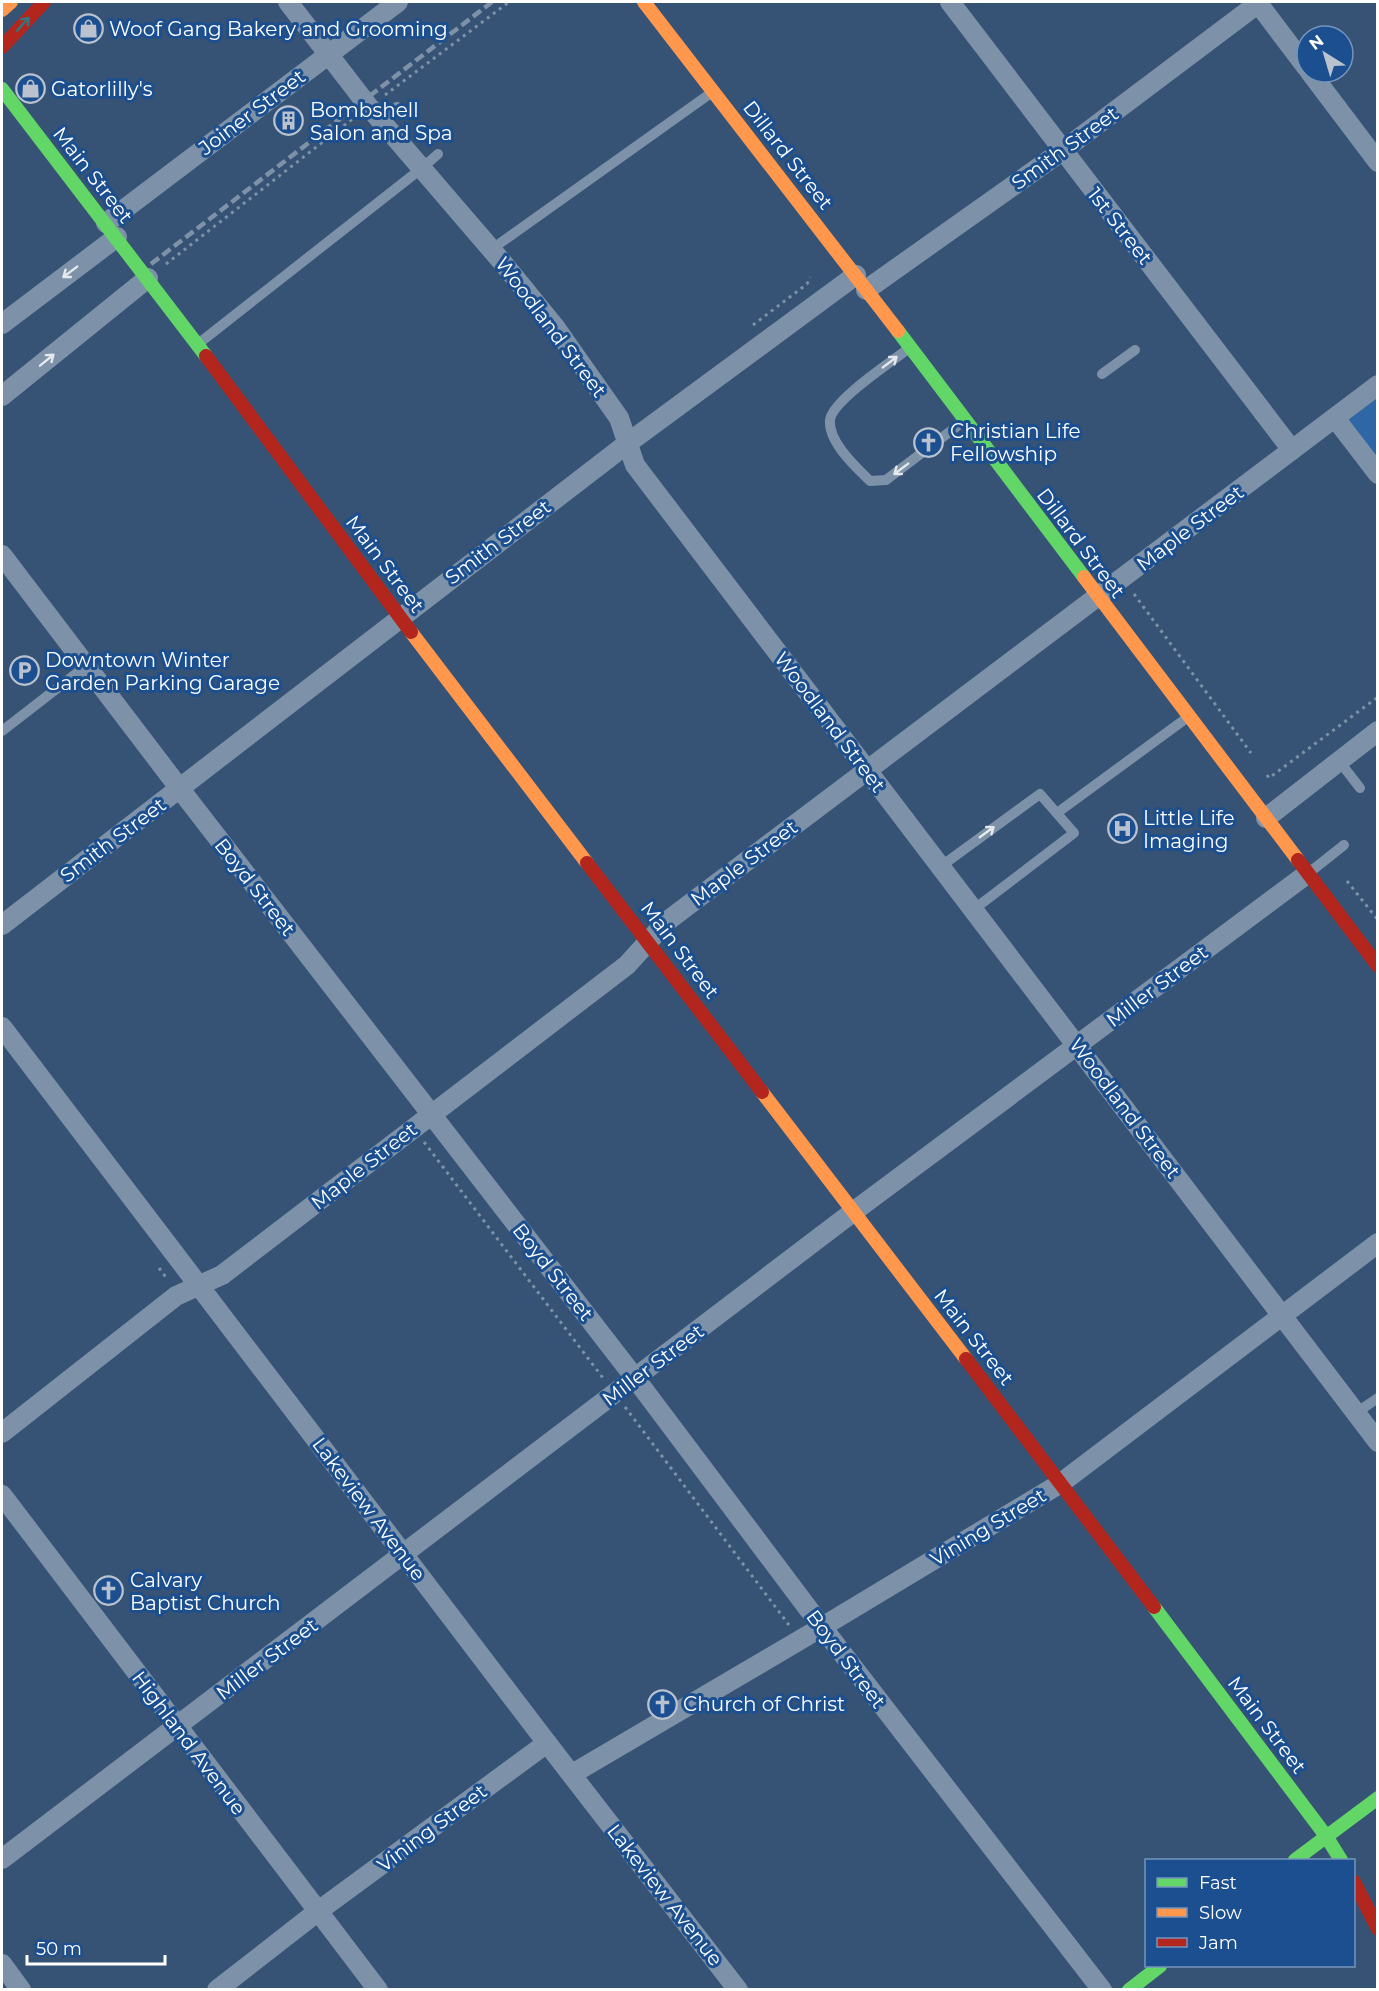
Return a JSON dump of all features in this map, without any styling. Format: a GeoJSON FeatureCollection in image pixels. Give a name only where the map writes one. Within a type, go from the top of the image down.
{"type":"FeatureCollection","features":[{"type":"Feature","properties":{"kind":"main road"},"geometry":{"type":"LineString","coordinates":[[2,10],[11,2]]}},
{"type":"Feature","properties":{"kind":"main road"},"geometry":{"type":"LineString","coordinates":[[2,47],[44,2]]}},
{"type":"Feature","properties":{"kind":"main road","name":"Dillard Street"},"geometry":{"type":"LineString","coordinates":[[644,2],[861,283],[1377,966]]}},
{"type":"Feature","properties":{"kind":"main road","name":"Main Street"},"geometry":{"type":"LineString","coordinates":[[2,89],[112,230],[400,617],[1061,1483],[1326,1836],[1340,1859]]}},
{"type":"Feature","properties":{"kind":"main road"},"geometry":{"type":"LineString","coordinates":[[1296,1859],[1377,1798]]}},
{"type":"Feature","properties":{"kind":"main road"},"geometry":{"type":"LineString","coordinates":[[1355,1885],[1377,1925]]}},
{"type":"Feature","properties":{"kind":"main road"},"geometry":{"type":"LineString","coordinates":[[1129,1989],[1157,1967]]}},
{"type":"Feature","properties":{"kind":"street","name":"Woodland Street"},"geometry":{"type":"LineString","coordinates":[[288,2],[375,114],[492,249],[555,327],[619,418],[635,465],[1377,1442]]}},
{"type":"Feature","properties":{"kind":"street","name":"Joiner Street"},"geometry":{"type":"LineString","coordinates":[[2,324],[112,230],[328,54],[398,2]]}},
{"type":"Feature","properties":{"kind":"street","name":"1st Street"},"geometry":{"type":"LineString","coordinates":[[950,2],[1292,450]]}},
{"type":"Feature","properties":{"kind":"street","name":"Smith Street"},"geometry":{"type":"LineString","coordinates":[[2,926],[628,443],[861,283],[1062,151],[1258,2]]}},
{"type":"Feature","properties":{"kind":"street"},"geometry":{"type":"LineString","coordinates":[[1258,2],[1295,52]]}},
{"type":"Feature","properties":{"kind":"street"},"geometry":{"type":"LineString","coordinates":[[1319,84],[1377,162]]}},
{"type":"Feature","properties":{"kind":"street"},"geometry":{"type":"LineString","coordinates":[[2,396],[148,278]]}},
{"type":"Feature","properties":{"kind":"street","name":"Maple Street"},"geometry":{"type":"LineString","coordinates":[[2,1433],[176,1296],[222,1275],[627,965],[666,922],[1377,385]]}},
{"type":"Feature","properties":{"kind":"street"},"geometry":{"type":"LineString","coordinates":[[1335,418],[1377,474]]}},
{"type":"Feature","properties":{"kind":"street","name":"Boyd Street"},"geometry":{"type":"LineString","coordinates":[[2,555],[180,789],[423,1120],[635,1378],[822,1627],[1102,1989]]}},
{"type":"Feature","properties":{"kind":"street"},"geometry":{"type":"LineString","coordinates":[[1266,818],[1377,731]]}},
{"type":"Feature","properties":{"kind":"street","name":"Miller Street"},"geometry":{"type":"LineString","coordinates":[[2,1859],[853,1212],[1307,874]]}},
{"type":"Feature","properties":{"kind":"street","name":"Lakeview Avenue"},"geometry":{"type":"LineString","coordinates":[[2,1027],[546,1743],[738,1989]]}},
{"type":"Feature","properties":{"kind":"street","name":"Vining Street"},"geometry":{"type":"LineString","coordinates":[[572,1774],[801,1640],[1061,1483],[1377,1243]]}},
{"type":"Feature","properties":{"kind":"street","name":"Highland Avenue"},"geometry":{"type":"LineString","coordinates":[[2,1496],[317,1912],[378,1989]]}},
{"type":"Feature","properties":{"kind":"street","name":"Vining Street"},"geometry":{"type":"LineString","coordinates":[[217,1989],[546,1743]]}},
{"type":"Feature","properties":{"kind":"street"},"geometry":{"type":"LineString","coordinates":[[2,1964],[21,1989]]}},
{"type":"Feature","properties":{"kind":"lane"},"geometry":{"type":"LineString","coordinates":[[492,249],[714,92]]}},
{"type":"Feature","properties":{"kind":"lane"},"geometry":{"type":"LineString","coordinates":[[375,114],[397,107]]}},
{"type":"Feature","properties":{"kind":"lane"},"geometry":{"type":"LineString","coordinates":[[197,344],[438,154]]}},
{"type":"Feature","properties":{"kind":"lane"},"geometry":{"type":"LineString","coordinates":[[910,348],[837,405],[830,419],[831,432],[849,461],[870,481],[886,480],[964,421]]}},
{"type":"Feature","properties":{"kind":"lane"},"geometry":{"type":"LineString","coordinates":[[1102,374],[1135,350]]}},
{"type":"Feature","properties":{"kind":"lane"},"geometry":{"type":"LineString","coordinates":[[2,731],[86,666]]}},
{"type":"Feature","properties":{"kind":"lane"},"geometry":{"type":"LineString","coordinates":[[1057,813],[1189,717]]}},
{"type":"Feature","properties":{"kind":"lane"},"geometry":{"type":"LineString","coordinates":[[1339,761],[1360,788]]}},
{"type":"Feature","properties":{"kind":"lane"},"geometry":{"type":"LineString","coordinates":[[940,867],[1040,794],[1074,833],[973,910]]}},
{"type":"Feature","properties":{"kind":"lane"},"geometry":{"type":"LineString","coordinates":[[1307,874],[1344,845]]}},
{"type":"Feature","properties":{"kind":"lane"},"geometry":{"type":"LineString","coordinates":[[1356,1413],[1377,1398]]}},
{"type":"Feature","properties":{"kind":"path"},"geometry":{"type":"LineString","coordinates":[[148,278],[375,114],[509,2]]}},
{"type":"Feature","properties":{"kind":"path"},"geometry":{"type":"LineString","coordinates":[[1134,594],[1256,760]]}},
{"type":"Feature","properties":{"kind":"path"},"geometry":{"type":"LineString","coordinates":[[1263,770],[1269,778],[1377,697]]}},
{"type":"Feature","properties":{"kind":"path"},"geometry":{"type":"LineString","coordinates":[[423,1120],[427,1147],[801,1640]]}},
{"type":"Feature","properties":{"kind":"path"},"geometry":{"type":"LineString","coordinates":[[159,1267],[169,1282]]}},
{"type":"Feature","properties":{"kind":"shaded area"},"geometry":{"type":"Polygon","coordinates":[[[1377,398],[1377,461],[1347,421],[1377,398]]]}},
{"type":"Feature","properties":{"kind":"railway"},"geometry":{"type":"LineString","coordinates":[[151,264],[492,2]]}},
{"type":"Feature","properties":{"kind":"traffic: fast"},"geometry":{"type":"LineString","coordinates":[[2,89],[206,356]]}},
{"type":"Feature","properties":{"kind":"traffic: fast"},"geometry":{"type":"LineString","coordinates":[[898,331],[1084,577]]}},
{"type":"Feature","properties":{"kind":"traffic: fast"},"geometry":{"type":"LineString","coordinates":[[1154,1607],[1326,1836],[1340,1859]]}},
{"type":"Feature","properties":{"kind":"traffic: fast"},"geometry":{"type":"LineString","coordinates":[[1296,1859],[1378,1798]]}},
{"type":"Feature","properties":{"kind":"traffic: fast"},"geometry":{"type":"LineString","coordinates":[[1129,1990],[1159,1967]]}},
{"type":"Feature","properties":{"kind":"traffic: slow"},"geometry":{"type":"LineString","coordinates":[[2,10],[11,2]]}},
{"type":"Feature","properties":{"kind":"traffic: slow"},"geometry":{"type":"LineString","coordinates":[[644,2],[898,331]]}},
{"type":"Feature","properties":{"kind":"traffic: slow"},"geometry":{"type":"LineString","coordinates":[[1084,577],[1298,860]]}},
{"type":"Feature","properties":{"kind":"traffic: slow"},"geometry":{"type":"LineString","coordinates":[[411,632],[587,863]]}},
{"type":"Feature","properties":{"kind":"traffic: slow"},"geometry":{"type":"LineString","coordinates":[[762,1092],[966,1359]]}},
{"type":"Feature","properties":{"kind":"traffic: jam"},"geometry":{"type":"LineString","coordinates":[[2,47],[44,2]]}},
{"type":"Feature","properties":{"kind":"traffic: jam"},"geometry":{"type":"LineString","coordinates":[[206,356],[411,632]]}},
{"type":"Feature","properties":{"kind":"traffic: jam"},"geometry":{"type":"LineString","coordinates":[[1298,860],[1378,966]]}},
{"type":"Feature","properties":{"kind":"traffic: jam"},"geometry":{"type":"LineString","coordinates":[[587,863],[762,1092]]}},
{"type":"Feature","properties":{"kind":"traffic: jam"},"geometry":{"type":"LineString","coordinates":[[966,1359],[1154,1607]]}},
{"type":"Feature","properties":{"kind":"traffic: jam"},"geometry":{"type":"LineString","coordinates":[[1355,1884],[1378,1929]]}},
{"type":"Feature","properties":{"kind":"place","name":"Woof Gang Bakery and Grooming"},"geometry":{"type":"Point","coordinates":[88,29]}},
{"type":"Feature","properties":{"kind":"place","name":"Gatorlilly's"},"geometry":{"type":"Point","coordinates":[30,89]}},
{"type":"Feature","properties":{"kind":"place","name":"Bombshell Salon and Spa"},"geometry":{"type":"Point","coordinates":[289,121]}},
{"type":"Feature","properties":{"kind":"place","name":"Christian Life Fellowship"},"geometry":{"type":"Point","coordinates":[929,443]}},
{"type":"Feature","properties":{"kind":"place","name":"Downtown Winter Garden Parking Garage"},"geometry":{"type":"Point","coordinates":[24,671]}},
{"type":"Feature","properties":{"kind":"place","name":"Little Life Imaging"},"geometry":{"type":"Point","coordinates":[1122,829]}},
{"type":"Feature","properties":{"kind":"place","name":"Calvary Baptist Church"},"geometry":{"type":"Point","coordinates":[109,1591]}},
{"type":"Feature","properties":{"kind":"place","name":"Church of Christ"},"geometry":{"type":"Point","coordinates":[662,1704]}}]}
